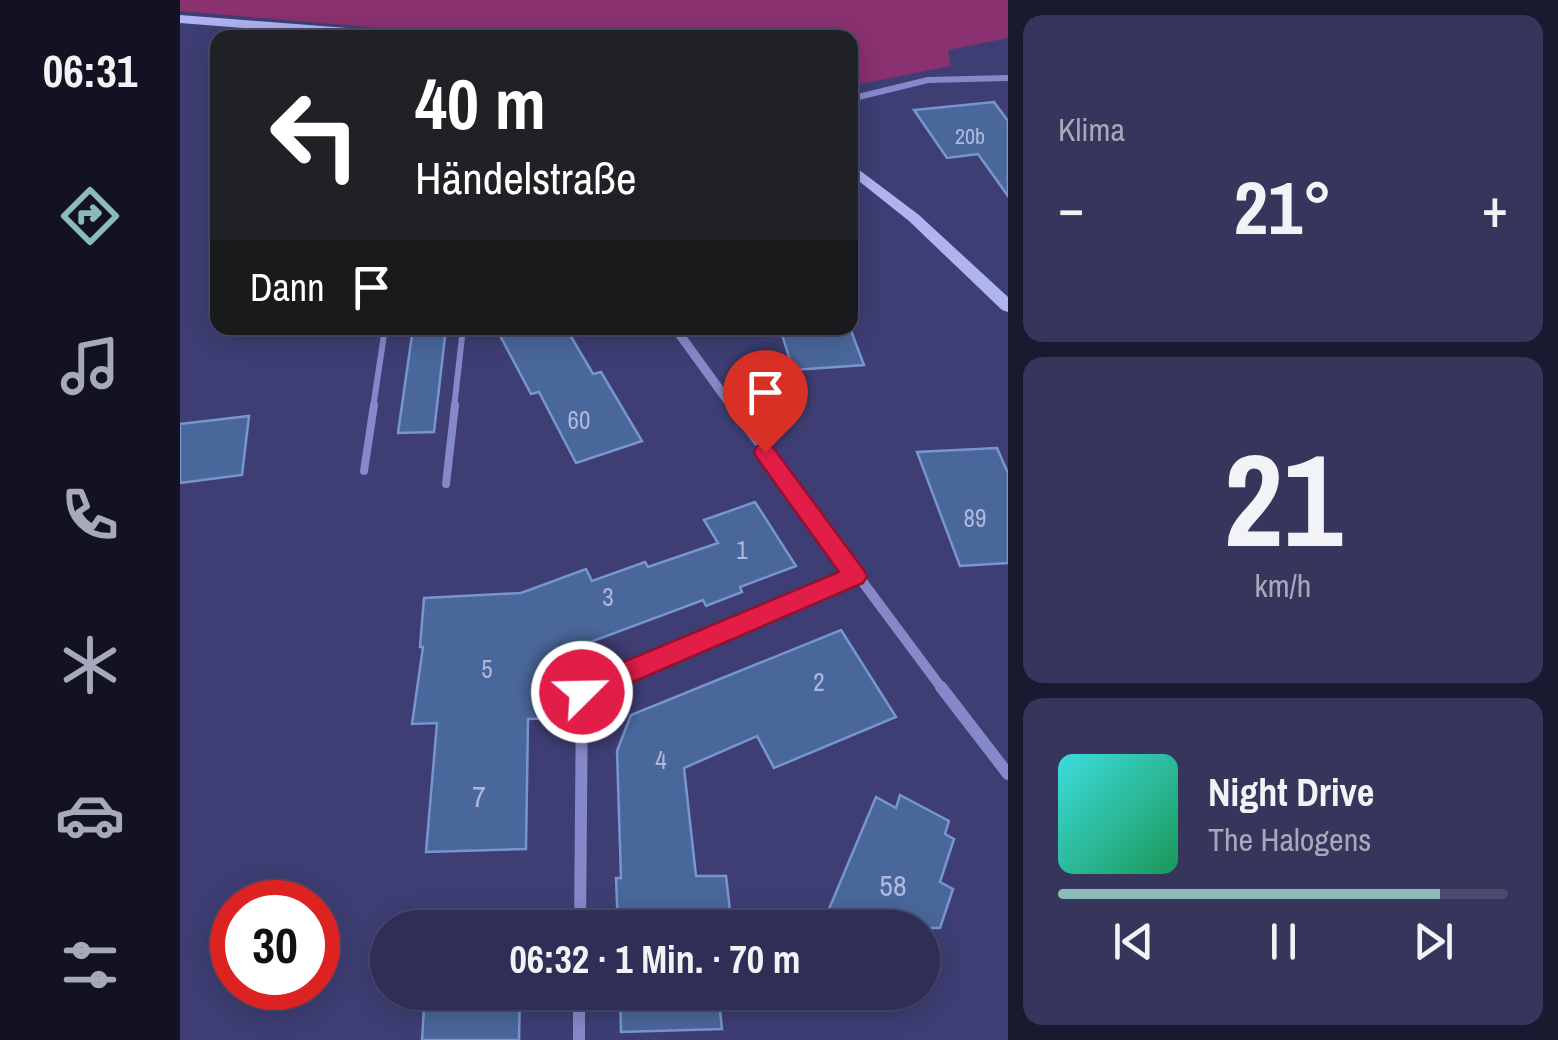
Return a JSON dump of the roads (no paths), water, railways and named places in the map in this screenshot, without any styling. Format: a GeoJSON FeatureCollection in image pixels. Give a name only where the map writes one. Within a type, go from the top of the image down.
{"type":"FeatureCollection","features":[{"type":"Feature","properties":{"kind":"street"},"geometry":{"type":"LineString","coordinates":[[180,19],[322,30]]}},
{"type":"Feature","properties":{"kind":"street"},"geometry":{"type":"LineString","coordinates":[[858,96],[900,82],[942,75],[1008,78]]}},
{"type":"Feature","properties":{"kind":"street"},"geometry":{"type":"LineString","coordinates":[[858,174],[914,218],[1008,306]]}},
{"type":"Feature","properties":{"kind":"street"},"geometry":{"type":"LineString","coordinates":[[680,335],[855,576],[1008,774]]}},
{"type":"Feature","properties":{"kind":"street"},"geometry":{"type":"LineString","coordinates":[[580,910],[582,692],[855,576]]}},
{"type":"Feature","properties":{"kind":"street"},"geometry":{"type":"LineString","coordinates":[[579,1010],[579,1040]]}},
{"type":"Feature","properties":{"kind":"lane"},"geometry":{"type":"LineString","coordinates":[[364,471],[385,335]]}},
{"type":"Feature","properties":{"kind":"lane"},"geometry":{"type":"LineString","coordinates":[[446,484],[463,335]]}}]}
